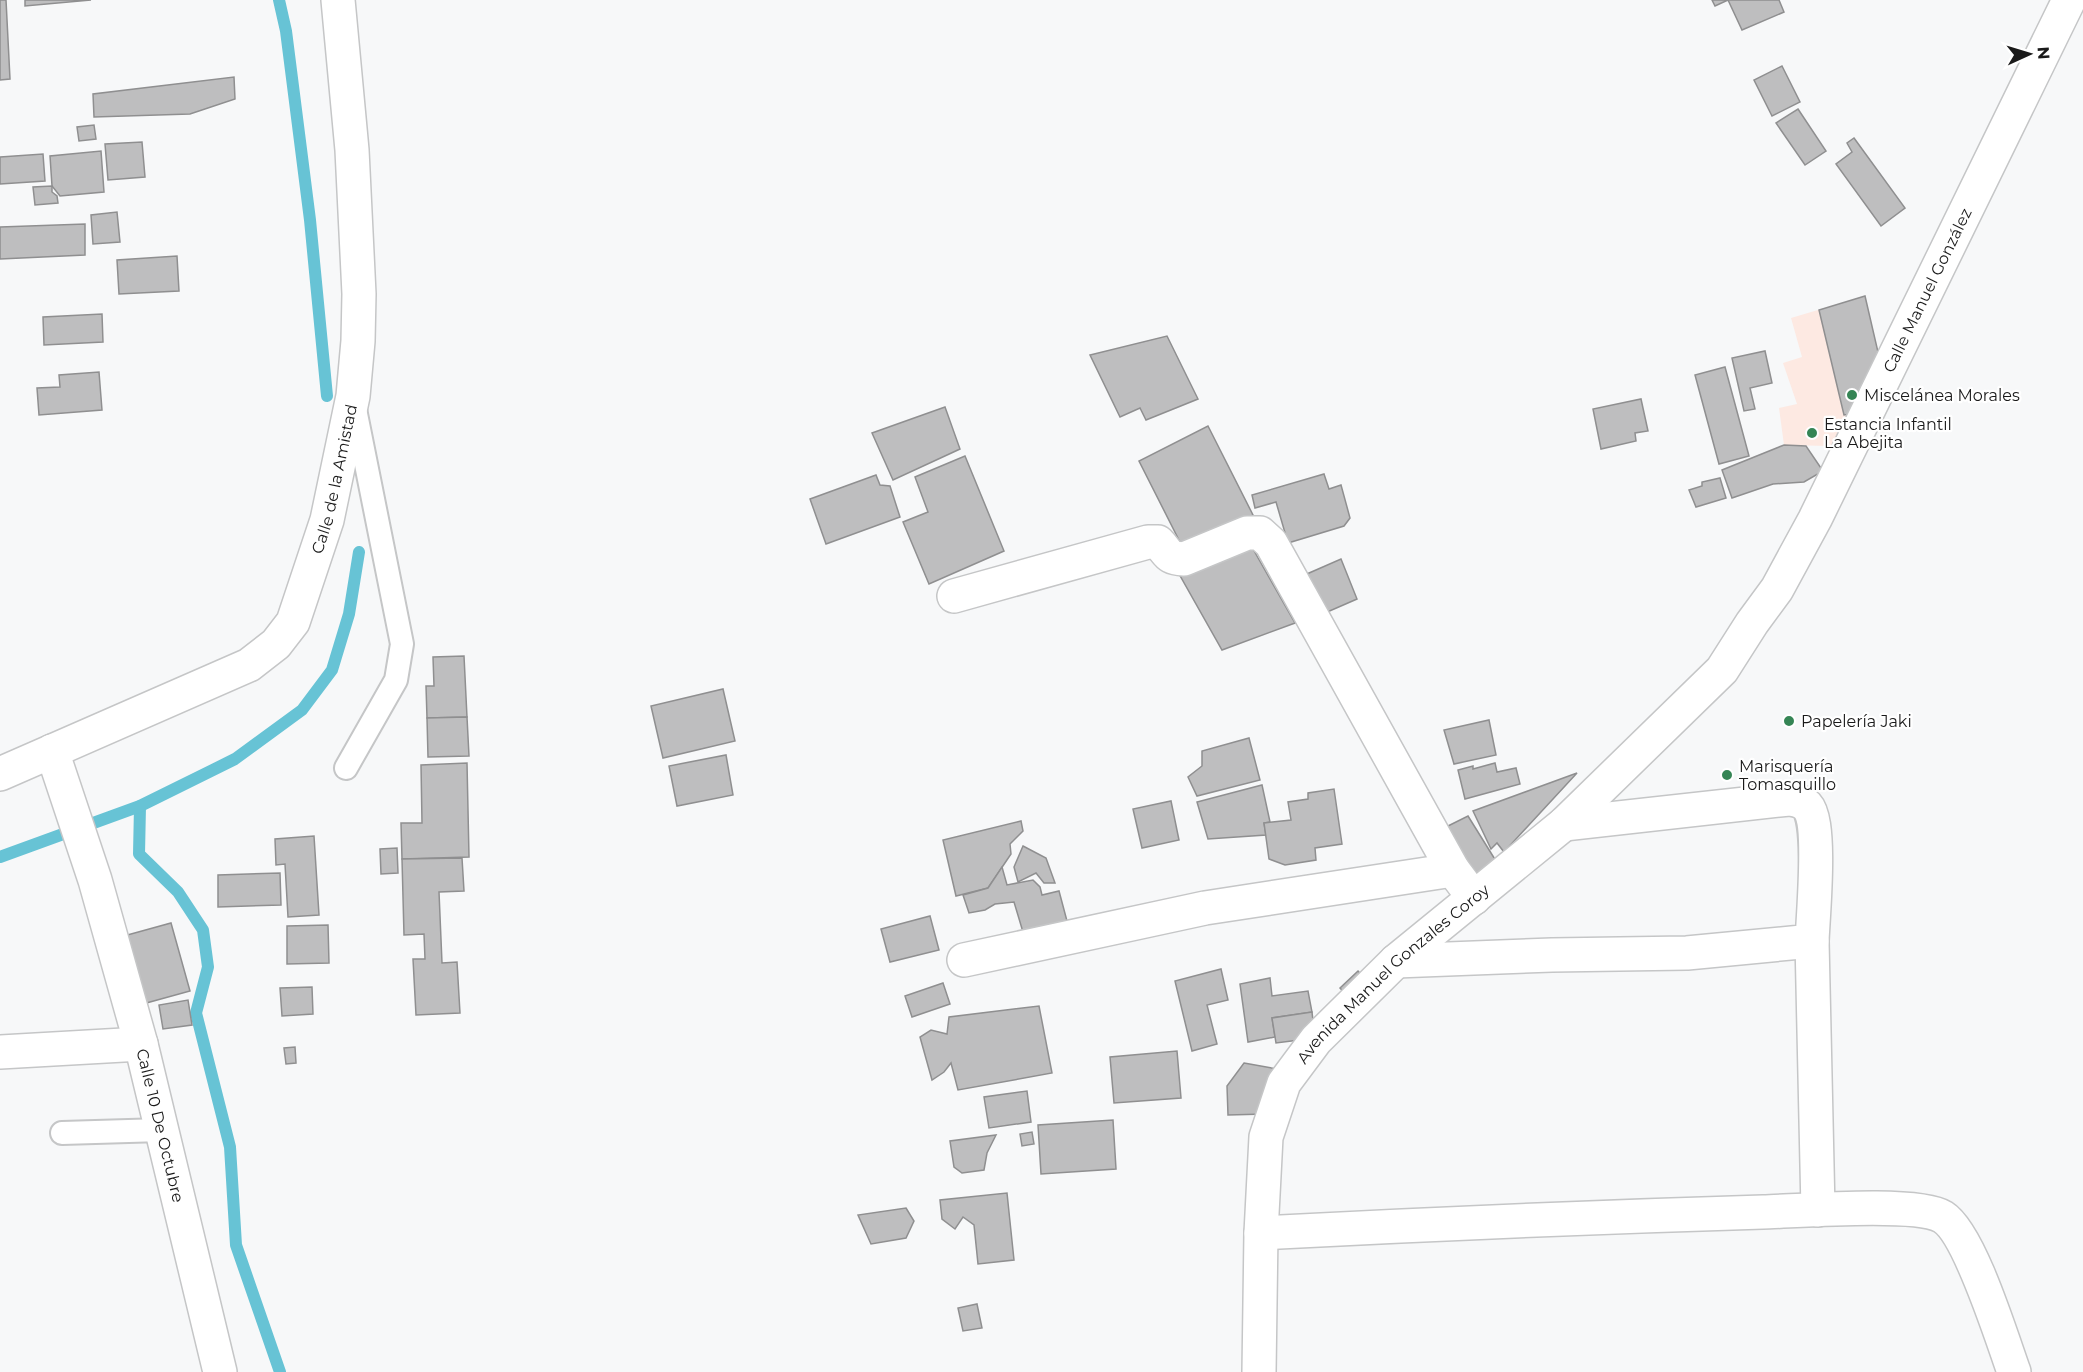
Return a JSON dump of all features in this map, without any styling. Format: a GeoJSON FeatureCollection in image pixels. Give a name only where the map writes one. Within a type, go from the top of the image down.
{"type":"FeatureCollection","features":[{"type":"Feature","properties":{"kind":"street","name":"Calle de la Amistad"},"geometry":{"type":"LineString","coordinates":[[0,774],[249,665],[276,644],[292,622],[327,520],[352,396],[358,341],[359,294],[352,150],[338,0]]}},
{"type":"Feature","properties":{"kind":"street","name":"Calle Manuel González"},"geometry":{"type":"LineString","coordinates":[[1722,670],[1752,622],[1777,590],[1815,519],[2069,0]]}},
{"type":"Feature","properties":{"kind":"street"},"geometry":{"type":"LineString","coordinates":[[954,596],[1148,542],[1158,542],[1168,555],[1184,559],[1246,533],[1260,533],[1271,543],[1454,870],[1474,898]]}},
{"type":"Feature","properties":{"kind":"street","name":"Avenida Manuel Gonzales Coroy"},"geometry":{"type":"LineString","coordinates":[[1259,1372],[1261,1233],[1266,1137],[1284,1083],[1316,1040],[1396,961],[1564,824],[1722,670]]}},
{"type":"Feature","properties":{"kind":"street","name":"Calle 10 De Octubre"},"geometry":{"type":"LineString","coordinates":[[52,751],[95,880],[141,1044],[220,1372]]}},
{"type":"Feature","properties":{"kind":"street"},"geometry":{"type":"LineString","coordinates":[[1564,824],[1790,799],[1800,801],[1807,806],[1816,834],[1812,941],[1818,1210]]}},
{"type":"Feature","properties":{"kind":"street"},"geometry":{"type":"LineString","coordinates":[[964,960],[1206,908],[1454,870]]}},
{"type":"Feature","properties":{"kind":"street"},"geometry":{"type":"LineString","coordinates":[[1396,961],[1688,953],[1812,941]]}},
{"type":"Feature","properties":{"kind":"street"},"geometry":{"type":"LineString","coordinates":[[0,1052],[141,1044]]}},
{"type":"Feature","properties":{"kind":"street"},"geometry":{"type":"LineString","coordinates":[[1261,1233],[1515,1220],[1818,1210],[1905,1208],[1930,1212],[1944,1218],[1956,1230],[1968,1249],[2014,1372]]}},
{"type":"Feature","properties":{"kind":"lane"},"geometry":{"type":"LineString","coordinates":[[346,768],[396,680],[402,644],[352,396]]}},
{"type":"Feature","properties":{"kind":"lane"},"geometry":{"type":"LineString","coordinates":[[62,1133],[162,1130]]}},
{"type":"Feature","properties":{"kind":"shaded area"},"geometry":{"type":"Polygon","coordinates":[[[1865,296],[1878,352],[1833,466],[1829,446],[1784,445],[1779,408],[1797,404],[1783,363],[1802,357],[1791,318],[1865,296]]]}},
{"type":"Feature","properties":{"kind":"building"},"geometry":{"type":"Polygon","coordinates":[[[0,0],[6,0],[10,79],[0,80],[0,0]]]}},
{"type":"Feature","properties":{"kind":"building"},"geometry":{"type":"Polygon","coordinates":[[[25,0],[91,0],[25,6],[25,0]]]}},
{"type":"Feature","properties":{"kind":"building"},"geometry":{"type":"Polygon","coordinates":[[[1712,0],[1728,0],[1715,6],[1712,0]]]}},
{"type":"Feature","properties":{"kind":"building"},"geometry":{"type":"Polygon","coordinates":[[[1728,0],[1779,0],[1784,12],[1742,30],[1728,0]]]}},
{"type":"Feature","properties":{"kind":"building"},"geometry":{"type":"Polygon","coordinates":[[[1782,66],[1800,102],[1772,116],[1754,80],[1782,66]]]}},
{"type":"Feature","properties":{"kind":"building"},"geometry":{"type":"Polygon","coordinates":[[[234,77],[235,99],[190,114],[94,117],[93,94],[234,77]]]}},
{"type":"Feature","properties":{"kind":"building"},"geometry":{"type":"Polygon","coordinates":[[[1798,109],[1826,151],[1805,165],[1776,123],[1798,109]]]}},
{"type":"Feature","properties":{"kind":"building"},"geometry":{"type":"Polygon","coordinates":[[[94,125],[96,139],[79,141],[77,127],[94,125]]]}},
{"type":"Feature","properties":{"kind":"building"},"geometry":{"type":"Polygon","coordinates":[[[1854,138],[1905,208],[1881,226],[1836,164],[1852,152],[1847,143],[1854,138]]]}},
{"type":"Feature","properties":{"kind":"building"},"geometry":{"type":"Polygon","coordinates":[[[142,142],[145,177],[108,180],[105,144],[142,142]]]}},
{"type":"Feature","properties":{"kind":"building"},"geometry":{"type":"Polygon","coordinates":[[[101,151],[104,192],[60,196],[52,186],[50,156],[101,151]]]}},
{"type":"Feature","properties":{"kind":"building"},"geometry":{"type":"Polygon","coordinates":[[[43,154],[45,181],[0,184],[0,157],[43,154]]]}},
{"type":"Feature","properties":{"kind":"building"},"geometry":{"type":"Polygon","coordinates":[[[52,186],[52,192],[57,196],[58,203],[35,205],[33,187],[52,186]]]}},
{"type":"Feature","properties":{"kind":"building"},"geometry":{"type":"Polygon","coordinates":[[[117,212],[120,242],[93,244],[91,215],[117,212]]]}},
{"type":"Feature","properties":{"kind":"building"},"geometry":{"type":"Polygon","coordinates":[[[85,224],[85,255],[0,259],[0,227],[85,224]]]}},
{"type":"Feature","properties":{"kind":"building"},"geometry":{"type":"Polygon","coordinates":[[[177,256],[179,291],[119,294],[117,260],[177,256]]]}},
{"type":"Feature","properties":{"kind":"building"},"geometry":{"type":"Polygon","coordinates":[[[1865,296],[1878,352],[1879,376],[1859,413],[1844,415],[1819,310],[1865,296]]]}},
{"type":"Feature","properties":{"kind":"building"},"geometry":{"type":"Polygon","coordinates":[[[102,314],[103,342],[44,345],[43,317],[102,314]]]}},
{"type":"Feature","properties":{"kind":"building"},"geometry":{"type":"Polygon","coordinates":[[[1167,336],[1198,399],[1146,420],[1140,408],[1120,417],[1090,355],[1167,336]]]}},
{"type":"Feature","properties":{"kind":"building"},"geometry":{"type":"Polygon","coordinates":[[[1765,351],[1772,383],[1750,388],[1755,409],[1744,411],[1732,358],[1765,351]]]}},
{"type":"Feature","properties":{"kind":"building"},"geometry":{"type":"Polygon","coordinates":[[[1725,367],[1749,456],[1719,464],[1695,375],[1725,367]]]}},
{"type":"Feature","properties":{"kind":"building"},"geometry":{"type":"Polygon","coordinates":[[[99,372],[102,410],[39,415],[37,388],[60,387],[59,375],[99,372]]]}},
{"type":"Feature","properties":{"kind":"building"},"geometry":{"type":"Polygon","coordinates":[[[1641,399],[1648,431],[1635,433],[1636,441],[1601,449],[1593,409],[1641,399]]]}},
{"type":"Feature","properties":{"kind":"building"},"geometry":{"type":"Polygon","coordinates":[[[945,407],[960,449],[893,480],[872,433],[945,407]]]}},
{"type":"Feature","properties":{"kind":"building"},"geometry":{"type":"Polygon","coordinates":[[[1208,426],[1253,515],[1187,556],[1139,461],[1208,426]]]}},
{"type":"Feature","properties":{"kind":"building"},"geometry":{"type":"Polygon","coordinates":[[[1784,445],[1806,446],[1823,471],[1804,482],[1773,484],[1732,498],[1722,470],[1784,445]]]}},
{"type":"Feature","properties":{"kind":"building"},"geometry":{"type":"Polygon","coordinates":[[[965,456],[1004,551],[929,584],[903,522],[928,512],[915,477],[965,456]]]}},
{"type":"Feature","properties":{"kind":"building"},"geometry":{"type":"Polygon","coordinates":[[[1324,474],[1329,489],[1341,485],[1350,518],[1344,526],[1288,543],[1276,502],[1255,508],[1252,495],[1324,474]]]}},
{"type":"Feature","properties":{"kind":"building"},"geometry":{"type":"Polygon","coordinates":[[[876,475],[880,485],[890,486],[900,517],[826,544],[810,499],[876,475]]]}},
{"type":"Feature","properties":{"kind":"building"},"geometry":{"type":"Polygon","coordinates":[[[1720,478],[1726,498],[1696,507],[1689,490],[1702,486],[1702,482],[1720,478]]]}},
{"type":"Feature","properties":{"kind":"building"},"geometry":{"type":"Polygon","coordinates":[[[1253,549],[1295,623],[1222,650],[1174,565],[1253,549]]]}},
{"type":"Feature","properties":{"kind":"building"},"geometry":{"type":"Polygon","coordinates":[[[1341,559],[1357,599],[1325,613],[1313,585],[1305,588],[1300,577],[1341,559]]]}},
{"type":"Feature","properties":{"kind":"building"},"geometry":{"type":"Polygon","coordinates":[[[464,656],[467,717],[427,718],[426,686],[434,686],[433,657],[464,656]]]}},
{"type":"Feature","properties":{"kind":"building"},"geometry":{"type":"Polygon","coordinates":[[[723,689],[735,741],[663,758],[651,706],[723,689]]]}},
{"type":"Feature","properties":{"kind":"building"},"geometry":{"type":"Polygon","coordinates":[[[467,717],[469,756],[428,757],[427,718],[467,717]]]}},
{"type":"Feature","properties":{"kind":"building"},"geometry":{"type":"Polygon","coordinates":[[[1489,720],[1496,755],[1454,764],[1444,730],[1489,720]]]}},
{"type":"Feature","properties":{"kind":"building"},"geometry":{"type":"Polygon","coordinates":[[[1249,738],[1260,780],[1197,796],[1188,777],[1202,766],[1202,751],[1249,738]]]}},
{"type":"Feature","properties":{"kind":"building"},"geometry":{"type":"Polygon","coordinates":[[[726,755],[733,795],[677,806],[669,766],[726,755]]]}},
{"type":"Feature","properties":{"kind":"building"},"geometry":{"type":"Polygon","coordinates":[[[467,763],[469,857],[402,859],[401,823],[422,823],[421,765],[467,763]]]}},
{"type":"Feature","properties":{"kind":"building"},"geometry":{"type":"Polygon","coordinates":[[[1495,763],[1497,772],[1516,768],[1520,784],[1465,799],[1458,770],[1473,766],[1473,769],[1495,763]]]}},
{"type":"Feature","properties":{"kind":"building"},"geometry":{"type":"Polygon","coordinates":[[[1577,773],[1504,852],[1497,843],[1491,849],[1473,811],[1577,773]]]}},
{"type":"Feature","properties":{"kind":"building"},"geometry":{"type":"Polygon","coordinates":[[[1262,785],[1270,822],[1264,823],[1266,835],[1208,839],[1197,802],[1262,785]]]}},
{"type":"Feature","properties":{"kind":"building"},"geometry":{"type":"Polygon","coordinates":[[[1334,789],[1342,844],[1315,848],[1316,860],[1285,865],[1269,859],[1264,823],[1291,820],[1288,802],[1308,799],[1308,793],[1334,789]]]}},
{"type":"Feature","properties":{"kind":"building"},"geometry":{"type":"Polygon","coordinates":[[[1171,801],[1179,840],[1142,848],[1133,809],[1171,801]]]}},
{"type":"Feature","properties":{"kind":"building"},"geometry":{"type":"Polygon","coordinates":[[[1468,816],[1496,861],[1480,877],[1454,858],[1448,826],[1468,816]]]}},
{"type":"Feature","properties":{"kind":"building"},"geometry":{"type":"Polygon","coordinates":[[[1021,821],[1023,831],[1010,844],[1011,854],[988,888],[956,896],[943,840],[1021,821]]]}},
{"type":"Feature","properties":{"kind":"building"},"geometry":{"type":"Polygon","coordinates":[[[314,836],[319,915],[288,917],[285,864],[276,865],[275,839],[314,836]]]}},
{"type":"Feature","properties":{"kind":"building"},"geometry":{"type":"Polygon","coordinates":[[[1023,846],[1046,858],[1055,883],[1044,883],[1036,873],[1018,882],[1014,867],[1023,846]]]}},
{"type":"Feature","properties":{"kind":"building"},"geometry":{"type":"Polygon","coordinates":[[[397,848],[398,873],[381,874],[380,849],[397,848]]]}},
{"type":"Feature","properties":{"kind":"building"},"geometry":{"type":"Polygon","coordinates":[[[462,858],[464,891],[439,892],[442,963],[457,962],[460,1013],[416,1015],[413,959],[425,959],[424,934],[404,935],[402,859],[462,858]]]}},
{"type":"Feature","properties":{"kind":"building"},"geometry":{"type":"Polygon","coordinates":[[[1002,867],[1007,885],[1033,880],[1040,887],[1042,895],[1059,891],[1067,921],[1023,932],[1014,902],[995,904],[985,910],[969,913],[963,895],[988,888],[1002,867]]]}},
{"type":"Feature","properties":{"kind":"building"},"geometry":{"type":"Polygon","coordinates":[[[280,873],[281,905],[218,907],[218,875],[280,873]]]}},
{"type":"Feature","properties":{"kind":"building"},"geometry":{"type":"Polygon","coordinates":[[[930,916],[939,950],[890,962],[881,929],[930,916]]]}},
{"type":"Feature","properties":{"kind":"building"},"geometry":{"type":"Polygon","coordinates":[[[171,923],[190,991],[139,1005],[120,937],[171,923]]]}},
{"type":"Feature","properties":{"kind":"building"},"geometry":{"type":"Polygon","coordinates":[[[328,925],[329,963],[287,964],[287,926],[328,925]]]}},
{"type":"Feature","properties":{"kind":"building"},"geometry":{"type":"Polygon","coordinates":[[[1221,969],[1228,1000],[1207,1005],[1217,1044],[1192,1051],[1175,981],[1221,969]]]}},
{"type":"Feature","properties":{"kind":"building"},"geometry":{"type":"Polygon","coordinates":[[[1358,971],[1369,983],[1351,1000],[1340,988],[1358,971]]]}},
{"type":"Feature","properties":{"kind":"building"},"geometry":{"type":"Polygon","coordinates":[[[1270,978],[1272,996],[1308,991],[1312,1012],[1272,1018],[1275,1037],[1248,1042],[1240,984],[1270,978]]]}},
{"type":"Feature","properties":{"kind":"building"},"geometry":{"type":"Polygon","coordinates":[[[943,983],[950,1004],[912,1017],[905,996],[943,983]]]}},
{"type":"Feature","properties":{"kind":"building"},"geometry":{"type":"Polygon","coordinates":[[[312,987],[313,1014],[282,1016],[280,988],[312,987]]]}},
{"type":"Feature","properties":{"kind":"building"},"geometry":{"type":"Polygon","coordinates":[[[188,1000],[192,1025],[163,1029],[159,1005],[188,1000]]]}},
{"type":"Feature","properties":{"kind":"building"},"geometry":{"type":"Polygon","coordinates":[[[1039,1006],[1052,1073],[958,1090],[951,1063],[944,1072],[932,1080],[920,1037],[931,1030],[947,1034],[949,1017],[1039,1006]]]}},
{"type":"Feature","properties":{"kind":"building"},"geometry":{"type":"Polygon","coordinates":[[[1312,1012],[1315,1038],[1276,1043],[1272,1018],[1312,1012]]]}},
{"type":"Feature","properties":{"kind":"building"},"geometry":{"type":"Polygon","coordinates":[[[295,1047],[296,1063],[286,1064],[284,1048],[295,1047]]]}},
{"type":"Feature","properties":{"kind":"building"},"geometry":{"type":"Polygon","coordinates":[[[1177,1051],[1181,1098],[1114,1103],[1110,1057],[1177,1051]]]}},
{"type":"Feature","properties":{"kind":"building"},"geometry":{"type":"Polygon","coordinates":[[[1244,1063],[1277,1069],[1265,1114],[1228,1115],[1227,1086],[1244,1063]]]}},
{"type":"Feature","properties":{"kind":"building"},"geometry":{"type":"Polygon","coordinates":[[[1027,1091],[1031,1122],[989,1128],[984,1097],[1027,1091]]]}},
{"type":"Feature","properties":{"kind":"building"},"geometry":{"type":"Polygon","coordinates":[[[1113,1120],[1116,1169],[1041,1174],[1038,1125],[1113,1120]]]}},
{"type":"Feature","properties":{"kind":"building"},"geometry":{"type":"Polygon","coordinates":[[[1032,1132],[1034,1144],[1022,1146],[1020,1134],[1032,1132]]]}},
{"type":"Feature","properties":{"kind":"building"},"geometry":{"type":"Polygon","coordinates":[[[996,1135],[987,1153],[984,1170],[962,1173],[954,1167],[950,1141],[996,1135]]]}},
{"type":"Feature","properties":{"kind":"building"},"geometry":{"type":"Polygon","coordinates":[[[1007,1193],[1014,1260],[978,1264],[974,1225],[963,1217],[955,1229],[942,1219],[940,1200],[1007,1193]]]}},
{"type":"Feature","properties":{"kind":"building"},"geometry":{"type":"Polygon","coordinates":[[[906,1208],[914,1221],[906,1238],[871,1244],[858,1215],[906,1208]]]}},
{"type":"Feature","properties":{"kind":"building"},"geometry":{"type":"Polygon","coordinates":[[[977,1304],[982,1328],[963,1331],[958,1308],[977,1304]]]}},
{"type":"Feature","properties":{"kind":"waterway"},"geometry":{"type":"LineString","coordinates":[[279,0],[286,31],[310,220],[327,396]]}},
{"type":"Feature","properties":{"kind":"waterway"},"geometry":{"type":"LineString","coordinates":[[0,857],[140,806],[235,759],[302,710],[332,670],[349,614],[359,552]]}},
{"type":"Feature","properties":{"kind":"waterway"},"geometry":{"type":"LineString","coordinates":[[140,806],[139,854],[178,892],[203,930],[208,967],[196,1013],[230,1147],[236,1245],[280,1372]]}},
{"type":"Feature","properties":{"kind":"place","name":"Miscelánea Morales"},"geometry":{"type":"Point","coordinates":[1852,395]}},
{"type":"Feature","properties":{"kind":"place","name":"Estancia Infantil La Abejita"},"geometry":{"type":"Point","coordinates":[1812,433]}},
{"type":"Feature","properties":{"kind":"place","name":"Papelería Jaki"},"geometry":{"type":"Point","coordinates":[1789,721]}},
{"type":"Feature","properties":{"kind":"place","name":"Marisquería Tomasquillo"},"geometry":{"type":"Point","coordinates":[1727,775]}}]}
